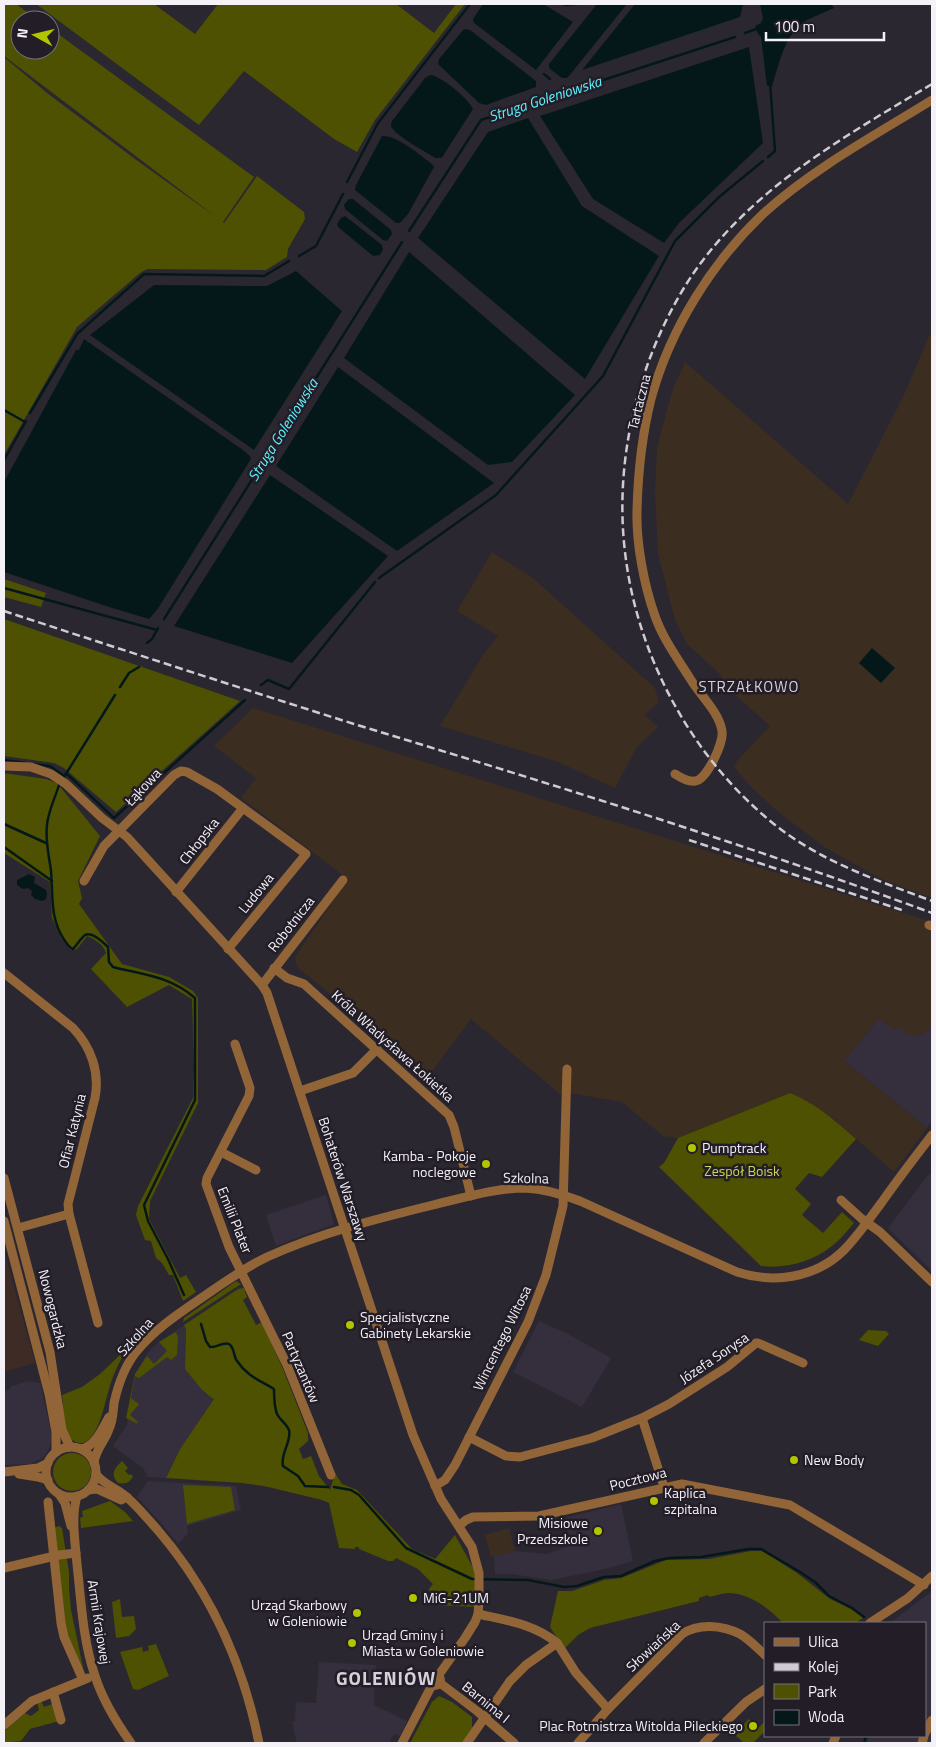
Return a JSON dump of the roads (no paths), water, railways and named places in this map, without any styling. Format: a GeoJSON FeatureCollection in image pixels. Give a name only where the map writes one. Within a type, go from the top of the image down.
{"type":"FeatureCollection","features":[{"type":"Feature","properties":{"kind":"street","name":"Tartaczna"},"geometry":{"type":"LineString","coordinates":[[675,774],[692,781],[700,780],[719,749],[723,734],[718,720],[699,694],[670,647],[656,617],[646,582],[637,514],[639,470],[652,398],[662,366],[674,337],[712,273],[764,214],[787,194],[818,172],[932,100]]}},
{"type":"Feature","properties":{"kind":"street","name":"Bohaterów Warszawy"},"geometry":{"type":"LineString","coordinates":[[4,766],[31,767],[51,774],[66,784],[102,818],[120,831],[262,986],[271,1006],[300,1091],[413,1436],[447,1510],[472,1547],[480,1584],[478,1614]]}},
{"type":"Feature","properties":{"kind":"street","name":"Łąkowa"},"geometry":{"type":"LineString","coordinates":[[84,881],[104,846],[174,775],[181,771],[193,774],[243,808]]}},
{"type":"Feature","properties":{"kind":"street","name":"Ludowa"},"geometry":{"type":"LineString","coordinates":[[228,949],[306,854],[243,808]]}},
{"type":"Feature","properties":{"kind":"street","name":"Chłopska"},"geometry":{"type":"LineString","coordinates":[[176,892],[243,808]]}},
{"type":"Feature","properties":{"kind":"street","name":"Robotnicza"},"geometry":{"type":"LineString","coordinates":[[262,986],[343,880]]}},
{"type":"Feature","properties":{"kind":"street","name":"Króla Władysława Łokietka"},"geometry":{"type":"LineString","coordinates":[[274,968],[287,978],[304,984],[449,1115],[454,1127],[470,1196]]}},
{"type":"Feature","properties":{"kind":"street","name":"Ofiar Katynia"},"geometry":{"type":"LineString","coordinates":[[4,974],[80,1035],[88,1048],[95,1072],[96,1090],[69,1196],[69,1214],[98,1323]]}},
{"type":"Feature","properties":{"kind":"street","name":"Emilii Plater"},"geometry":{"type":"LineString","coordinates":[[235,1044],[246,1072],[250,1092],[206,1184],[229,1246],[241,1272]]}},
{"type":"Feature","properties":{"kind":"street"},"geometry":{"type":"LineString","coordinates":[[300,1091],[354,1073],[377,1049]]}},
{"type":"Feature","properties":{"kind":"street","name":"Wincentego Witosa"},"geometry":{"type":"LineString","coordinates":[[435,1486],[449,1475],[469,1437],[537,1301],[546,1275],[563,1209],[567,1069]]}},
{"type":"Feature","properties":{"kind":"street","name":"Szkolna"},"geometry":{"type":"LineString","coordinates":[[94,1463],[96,1454],[109,1431],[118,1386],[127,1365],[136,1352],[148,1338],[165,1324],[241,1272],[266,1258],[344,1228],[470,1196],[498,1190],[523,1188],[563,1194],[744,1275],[764,1278],[797,1276],[822,1266],[843,1250],[867,1222],[932,1135]]}},
{"type":"Feature","properties":{"kind":"street"},"geometry":{"type":"LineString","coordinates":[[221,1152],[256,1170]]}},
{"type":"Feature","properties":{"kind":"street","name":"Nowogardzka"},"geometry":{"type":"LineString","coordinates":[[4,1178],[50,1352],[62,1430],[70,1447]]}},
{"type":"Feature","properties":{"kind":"street"},"geometry":{"type":"LineString","coordinates":[[840,1200],[880,1232],[932,1282]]}},
{"type":"Feature","properties":{"kind":"street"},"geometry":{"type":"LineString","coordinates":[[18,1228],[69,1214]]}},
{"type":"Feature","properties":{"kind":"street","name":"Nowogardzka"},"geometry":{"type":"LineString","coordinates":[[4,1221],[47,1387],[56,1432],[56,1452]]}},
{"type":"Feature","properties":{"kind":"street","name":"Partyzantów"},"geometry":{"type":"LineString","coordinates":[[241,1272],[287,1365],[331,1475]]}},
{"type":"Feature","properties":{"kind":"street","name":"Józefa Sorysa"},"geometry":{"type":"LineString","coordinates":[[469,1437],[506,1456],[520,1457],[592,1438],[642,1418],[669,1404],[728,1367],[756,1343],[803,1363]]}},
{"type":"Feature","properties":{"kind":"street","name":"Szkolna"},"geometry":{"type":"LineString","coordinates":[[81,1449],[86,1448],[95,1440],[114,1405]]}},
{"type":"Feature","properties":{"kind":"street"},"geometry":{"type":"LineString","coordinates":[[642,1418],[664,1487]]}},
{"type":"Feature","properties":{"kind":"street"},"geometry":{"type":"LineString","coordinates":[[4,1473],[38,1468],[48,1462],[56,1452],[70,1447],[81,1449],[91,1457],[96,1474],[100,1480],[127,1497],[165,1539],[192,1574],[209,1601],[237,1665],[253,1714],[259,1743]]}},
{"type":"Feature","properties":{"kind":"street"},"geometry":{"type":"LineString","coordinates":[[48,1462],[46,1474],[48,1480],[54,1490],[60,1494],[77,1496],[88,1490],[96,1474]]}},
{"type":"Feature","properties":{"kind":"street"},"geometry":{"type":"LineString","coordinates":[[4,1473],[48,1480]]}},
{"type":"Feature","properties":{"kind":"street","name":"Pocztowa"},"geometry":{"type":"LineString","coordinates":[[459,1526],[473,1517],[539,1516],[682,1484],[790,1505],[924,1585]]}},
{"type":"Feature","properties":{"kind":"street"},"geometry":{"type":"LineString","coordinates":[[88,1490],[97,1490],[122,1500],[127,1497]]}},
{"type":"Feature","properties":{"kind":"street"},"geometry":{"type":"LineString","coordinates":[[60,1494],[65,1503],[74,1541]]}},
{"type":"Feature","properties":{"kind":"street","name":"Armii Krajowej"},"geometry":{"type":"LineString","coordinates":[[77,1496],[74,1541],[86,1640],[95,1676],[110,1711],[131,1743]]}},
{"type":"Feature","properties":{"kind":"street"},"geometry":{"type":"LineString","coordinates":[[48,1502],[61,1623],[64,1637],[83,1680]]}},
{"type":"Feature","properties":{"kind":"street"},"geometry":{"type":"LineString","coordinates":[[4,1568],[76,1553]]}},
{"type":"Feature","properties":{"kind":"street"},"geometry":{"type":"LineString","coordinates":[[871,1622],[924,1585],[932,1576]]}},
{"type":"Feature","properties":{"kind":"street"},"geometry":{"type":"LineString","coordinates":[[402,1743],[437,1681],[470,1632],[478,1614],[537,1630],[557,1643],[576,1673],[608,1709]]}},
{"type":"Feature","properties":{"kind":"street","name":"Słowiańska"},"geometry":{"type":"LineString","coordinates":[[578,1743],[608,1709],[682,1634],[695,1627],[706,1626],[736,1633],[764,1654]]}},
{"type":"Feature","properties":{"kind":"street"},"geometry":{"type":"LineString","coordinates":[[467,1743],[510,1681],[526,1665],[557,1643]]}},
{"type":"Feature","properties":{"kind":"street"},"geometry":{"type":"LineString","coordinates":[[4,1725],[32,1701],[95,1676]]}},
{"type":"Feature","properties":{"kind":"street","name":"Barnima I"},"geometry":{"type":"LineString","coordinates":[[437,1681],[514,1743]]}},
{"type":"Feature","properties":{"kind":"street"},"geometry":{"type":"LineString","coordinates":[[704,1743],[746,1702],[764,1689]]}},
{"type":"Feature","properties":{"kind":"street"},"geometry":{"type":"LineString","coordinates":[[53,1692],[61,1720]]}},
{"type":"Feature","properties":{"kind":"water"},"geometry":{"type":"Polygon","coordinates":[[[483,4],[543,4],[573,22],[536,70],[474,23],[473,19],[483,4]]]}},
{"type":"Feature","properties":{"kind":"water"},"geometry":{"type":"Polygon","coordinates":[[[597,4],[627,4],[569,76],[562,78],[549,68],[549,64],[597,4]]]}},
{"type":"Feature","properties":{"kind":"water"},"geometry":{"type":"Polygon","coordinates":[[[635,4],[743,4],[740,17],[582,70],[635,4]]]}},
{"type":"Feature","properties":{"kind":"water"},"geometry":{"type":"Polygon","coordinates":[[[760,4],[831,4],[834,8],[809,19],[794,31],[784,48],[772,86],[767,86],[761,37],[755,26],[761,23],[763,18],[760,4]]]}},
{"type":"Feature","properties":{"kind":"water"},"geometry":{"type":"Polygon","coordinates":[[[464,29],[470,30],[536,81],[536,87],[486,105],[479,103],[438,64],[439,59],[464,29]]]}},
{"type":"Feature","properties":{"kind":"water"},"geometry":{"type":"Polygon","coordinates":[[[749,47],[763,143],[679,223],[664,243],[593,199],[540,116],[749,47]]]}},
{"type":"Feature","properties":{"kind":"water"},"geometry":{"type":"Polygon","coordinates":[[[430,75],[435,76],[454,88],[466,99],[473,109],[441,158],[435,158],[412,144],[396,133],[391,126],[392,121],[425,78],[430,75]]]}},
{"type":"Feature","properties":{"kind":"water"},"geometry":{"type":"Polygon","coordinates":[[[528,118],[582,206],[659,256],[585,379],[418,238],[488,132],[528,118]]]}},
{"type":"Feature","properties":{"kind":"water"},"geometry":{"type":"Polygon","coordinates":[[[382,136],[394,139],[408,146],[434,167],[408,214],[400,223],[396,223],[355,190],[382,136]]]}},
{"type":"Feature","properties":{"kind":"water"},"geometry":{"type":"Polygon","coordinates":[[[349,199],[353,199],[391,230],[392,234],[387,241],[383,240],[345,209],[344,205],[349,199]]]}},
{"type":"Feature","properties":{"kind":"water"},"geometry":{"type":"Polygon","coordinates":[[[345,216],[382,245],[383,249],[380,255],[373,256],[338,227],[337,224],[345,216]]]}},
{"type":"Feature","properties":{"kind":"water"},"geometry":{"type":"Polygon","coordinates":[[[409,252],[575,395],[512,462],[488,465],[344,358],[409,252]]]}},
{"type":"Feature","properties":{"kind":"water"},"geometry":{"type":"Polygon","coordinates":[[[296,271],[342,311],[254,450],[90,335],[154,285],[267,286],[296,271]]]}},
{"type":"Feature","properties":{"kind":"water"},"geometry":{"type":"Polygon","coordinates":[[[84,339],[243,450],[251,459],[157,610],[149,619],[4,572],[4,482],[76,350],[79,350],[84,339]]]}},
{"type":"Feature","properties":{"kind":"water"},"geometry":{"type":"Polygon","coordinates":[[[338,367],[494,483],[397,551],[276,466],[338,367]]]}},
{"type":"Feature","properties":{"kind":"water"},"geometry":{"type":"Polygon","coordinates":[[[270,475],[388,556],[292,663],[174,626],[270,475]]]}},
{"type":"Feature","properties":{"kind":"water"},"geometry":{"type":"Polygon","coordinates":[[[872,648],[895,668],[881,683],[859,663],[872,648]]]}},
{"type":"Feature","properties":{"kind":"water"},"geometry":{"type":"Polygon","coordinates":[[[29,874],[35,877],[34,883],[46,890],[46,899],[42,901],[35,899],[31,895],[32,891],[17,885],[17,880],[29,874]]]}},
{"type":"Feature","properties":{"kind":"waterway"},"geometry":{"type":"LineString","coordinates":[[347,182],[378,123],[470,4]]}},
{"type":"Feature","properties":{"kind":"waterway"},"geometry":{"type":"LineString","coordinates":[[563,4],[577,4]]}},
{"type":"Feature","properties":{"kind":"waterway","name":"Struga Goleniowska"},"geometry":{"type":"LineString","coordinates":[[745,33],[759,28]]}},
{"type":"Feature","properties":{"kind":"waterway","name":"Struga Goleniowska"},"geometry":{"type":"LineString","coordinates":[[409,231],[481,120],[735,37]]}},
{"type":"Feature","properties":{"kind":"waterway"},"geometry":{"type":"LineString","coordinates":[[544,74],[550,79]]}},
{"type":"Feature","properties":{"kind":"waterway"},"geometry":{"type":"LineString","coordinates":[[768,157],[775,151],[770,82]]}},
{"type":"Feature","properties":{"kind":"waterway"},"geometry":{"type":"LineString","coordinates":[[379,578],[496,495],[603,376],[675,241],[719,197],[763,161]]}},
{"type":"Feature","properties":{"kind":"waterway"},"geometry":{"type":"LineString","coordinates":[[299,256],[316,246],[343,194]]}},
{"type":"Feature","properties":{"kind":"waterway","name":"Struga Goleniowska"},"geometry":{"type":"LineString","coordinates":[[164,619],[402,242]]}},
{"type":"Feature","properties":{"kind":"waterway"},"geometry":{"type":"LineString","coordinates":[[30,413],[77,334],[144,274],[264,276],[289,261]]}},
{"type":"Feature","properties":{"kind":"waterway"},"geometry":{"type":"LineString","coordinates":[[4,410],[25,422]]}},
{"type":"Feature","properties":{"kind":"waterway"},"geometry":{"type":"LineString","coordinates":[[4,460],[26,421]]}},
{"type":"Feature","properties":{"kind":"waterway"},"geometry":{"type":"LineString","coordinates":[[261,685],[268,680],[289,689],[375,582]]}},
{"type":"Feature","properties":{"kind":"waterway"},"geometry":{"type":"LineString","coordinates":[[4,588],[157,630]]}},
{"type":"Feature","properties":{"kind":"waterway","name":"Struga Goleniowska"},"geometry":{"type":"LineString","coordinates":[[147,643],[152,639],[158,628]]}},
{"type":"Feature","properties":{"kind":"waterway","name":"Struga Goleniowska"},"geometry":{"type":"LineString","coordinates":[[120,687],[129,673],[139,667]]}},
{"type":"Feature","properties":{"kind":"waterway","name":"Struga Goleniowska"},"geometry":{"type":"LineString","coordinates":[[64,777],[115,695]]}},
{"type":"Feature","properties":{"kind":"waterway"},"geometry":{"type":"LineString","coordinates":[[66,773],[114,818],[245,700]]}},
{"type":"Feature","properties":{"kind":"waterway"},"geometry":{"type":"LineString","coordinates":[[4,760],[25,763]]}},
{"type":"Feature","properties":{"kind":"waterway"},"geometry":{"type":"LineString","coordinates":[[33,764],[50,766],[64,776]]}},
{"type":"Feature","properties":{"kind":"waterway","name":"Struga Goleniowska"},"geometry":{"type":"LineString","coordinates":[[59,785],[49,815],[46,837],[54,914],[59,930],[68,946],[73,949],[85,935],[91,934],[108,947],[109,962],[113,967],[166,981],[176,985],[195,998],[195,1100],[144,1205],[148,1221],[184,1295]]}},
{"type":"Feature","properties":{"kind":"waterway"},"geometry":{"type":"LineString","coordinates":[[4,824],[46,843]]}},
{"type":"Feature","properties":{"kind":"waterway"},"geometry":{"type":"LineString","coordinates":[[4,847],[52,881]]}},
{"type":"Feature","properties":{"kind":"waterway","name":"Struga Goleniowska"},"geometry":{"type":"LineString","coordinates":[[201,1324],[206,1341],[210,1347],[224,1343],[229,1344],[241,1366],[254,1377],[274,1389],[277,1414],[289,1430],[283,1466],[298,1476],[305,1486],[328,1487]]}},
{"type":"Feature","properties":{"kind":"waterway","name":"Struga Goleniowska"},"geometry":{"type":"LineString","coordinates":[[334,1487],[351,1490],[359,1495],[406,1548],[472,1579],[528,1580],[564,1587],[577,1586],[604,1577],[621,1576],[655,1561],[669,1558],[701,1557],[749,1549],[761,1549],[800,1572],[815,1582],[829,1596],[852,1608],[864,1617]]}},
{"type":"Feature","properties":{"kind":"waterway","name":"Struga Goleniowska"},"geometry":{"type":"LineString","coordinates":[[864,1743],[866,1737]]}},
{"type":"Feature","properties":{"kind":"railway"},"geometry":{"type":"LineString","coordinates":[[932,84],[830,147],[766,194],[737,221],[710,251],[687,283],[655,345],[643,378],[627,447],[622,517],[625,552],[632,592],[642,631],[657,669],[675,705],[696,740],[721,772],[748,802],[779,828],[797,840],[853,870],[932,901]]}},
{"type":"Feature","properties":{"kind":"railway"},"geometry":{"type":"LineString","coordinates":[[4,611],[310,710],[644,814],[789,862],[932,913]]}},
{"type":"Feature","properties":{"kind":"railway"},"geometry":{"type":"LineString","coordinates":[[689,840],[905,911]]}},
{"type":"Feature","properties":{"kind":"place","name":"Pumptrack"},"geometry":{"type":"Point","coordinates":[692,1148]}},
{"type":"Feature","properties":{"kind":"place","name":"Kamba - Pokoje noclegowe"},"geometry":{"type":"Point","coordinates":[486,1164]}},
{"type":"Feature","properties":{"kind":"place","name":"Specjalistyczne Gabinety Lekarskie"},"geometry":{"type":"Point","coordinates":[350,1325]}},
{"type":"Feature","properties":{"kind":"place","name":"New Body"},"geometry":{"type":"Point","coordinates":[794,1460]}},
{"type":"Feature","properties":{"kind":"place","name":"Kaplica szpitalna"},"geometry":{"type":"Point","coordinates":[654,1501]}},
{"type":"Feature","properties":{"kind":"place","name":"Misiowe Przedszkole"},"geometry":{"type":"Point","coordinates":[598,1531]}},
{"type":"Feature","properties":{"kind":"place","name":"MiG-21UM"},"geometry":{"type":"Point","coordinates":[413,1598]}},
{"type":"Feature","properties":{"kind":"place","name":"Urząd Skarbowy w Goleniowie"},"geometry":{"type":"Point","coordinates":[357,1613]}},
{"type":"Feature","properties":{"kind":"place","name":"Urząd Gminy i Miasta w Goleniowie"},"geometry":{"type":"Point","coordinates":[352,1643]}},
{"type":"Feature","properties":{"kind":"place","name":"Plac Rotmistrza Witolda Pileckiego"},"geometry":{"type":"Point","coordinates":[753,1726]}},
{"type":"Feature","properties":{"kind":"district","name":"STRZAŁKOWO"},"geometry":{"type":"Point","coordinates":[749,687]}},
{"type":"Feature","properties":{"kind":"district","name":"GOLENIÓW"},"geometry":{"type":"Point","coordinates":[386,1678]}},
{"type":"Feature","properties":{"kind":"park label","name":"Zespół Boisk"},"geometry":{"type":"Point","coordinates":[742,1171]}}]}
